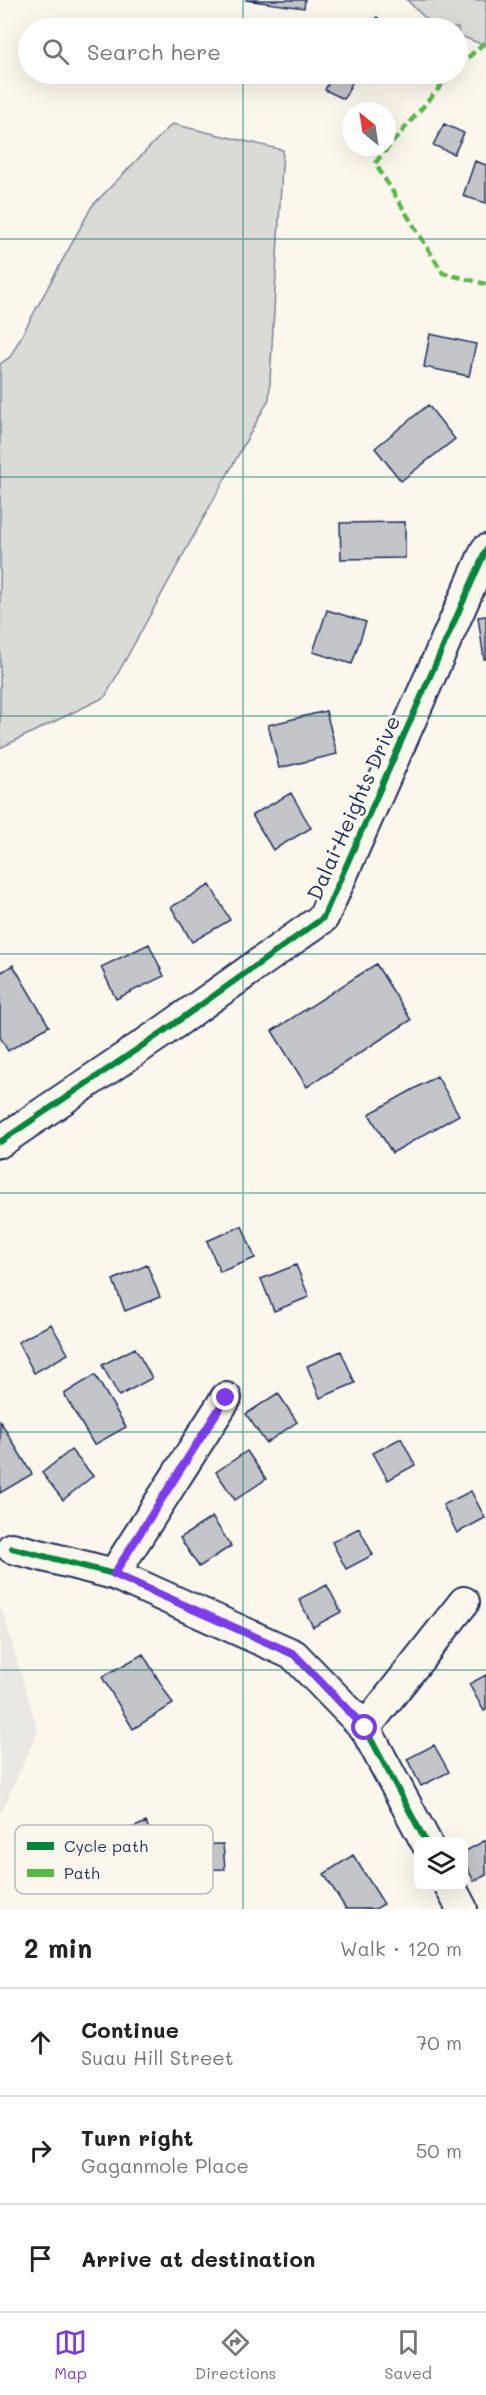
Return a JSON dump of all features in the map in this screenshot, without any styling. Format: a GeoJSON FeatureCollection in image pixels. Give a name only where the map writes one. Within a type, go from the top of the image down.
{"type":"FeatureCollection","features":[{"type":"Feature","properties":{"kind":"street","name":"Dalai Heights Drive"},"geometry":{"type":"LineString","coordinates":[[0,1142],[164,1032],[323,918],[486,550]]}},
{"type":"Feature","properties":{"kind":"street"},"geometry":{"type":"LineString","coordinates":[[114,1574],[226,1398]]}},
{"type":"Feature","properties":{"kind":"street"},"geometry":{"type":"LineString","coordinates":[[12,1548],[114,1574],[294,1654],[365,1728],[423,1837]]}},
{"type":"Feature","properties":{"kind":"street"},"geometry":{"type":"LineString","coordinates":[[365,1728],[464,1602]]}},
{"type":"Feature","properties":{"kind":"street"},"geometry":{"type":"LineString","coordinates":[[452,1891],[462,1909]]}},
{"type":"Feature","properties":{"kind":"shaded area"},"geometry":{"type":"Polygon","coordinates":[[[407,0],[486,0],[486,46],[468,39],[468,18],[426,18],[407,0]]]}},
{"type":"Feature","properties":{"kind":"shaded area"},"geometry":{"type":"Polygon","coordinates":[[[172,124],[283,150],[269,399],[105,697],[0,748],[0,364],[10,357],[92,206],[172,124]]]}},
{"type":"Feature","properties":{"kind":"shaded area"},"geometry":{"type":"Polygon","coordinates":[[[0,1603],[38,1731],[0,1815],[0,1603]]]}},
{"type":"Feature","properties":{"kind":"building"},"geometry":{"type":"Polygon","coordinates":[[[245,0],[305,0],[304,8],[245,0]]]}},
{"type":"Feature","properties":{"kind":"building"},"geometry":{"type":"Polygon","coordinates":[[[328,84],[352,84],[344,99],[325,90],[328,84]]]}},
{"type":"Feature","properties":{"kind":"building"},"geometry":{"type":"Polygon","coordinates":[[[444,124],[464,133],[454,154],[433,145],[444,124]]]}},
{"type":"Feature","properties":{"kind":"building"},"geometry":{"type":"Polygon","coordinates":[[[475,161],[486,165],[486,203],[463,196],[475,161]]]}},
{"type":"Feature","properties":{"kind":"building"},"geometry":{"type":"Polygon","coordinates":[[[430,334],[476,344],[469,376],[424,367],[430,334]]]}},
{"type":"Feature","properties":{"kind":"building"},"geometry":{"type":"Polygon","coordinates":[[[428,405],[455,439],[401,481],[375,448],[428,405]]]}},
{"type":"Feature","properties":{"kind":"building"},"geometry":{"type":"Polygon","coordinates":[[[405,522],[405,558],[341,559],[340,523],[405,522]]]}},
{"type":"Feature","properties":{"kind":"building"},"geometry":{"type":"Polygon","coordinates":[[[327,610],[366,622],[352,664],[313,652],[327,610]]]}},
{"type":"Feature","properties":{"kind":"building"},"geometry":{"type":"Polygon","coordinates":[[[486,616],[486,659],[484,659],[478,617],[486,616]]]}},
{"type":"Feature","properties":{"kind":"building"},"geometry":{"type":"Polygon","coordinates":[[[326,711],[337,754],[279,768],[268,725],[326,711]]]}},
{"type":"Feature","properties":{"kind":"building"},"geometry":{"type":"Polygon","coordinates":[[[291,793],[311,828],[273,850],[252,815],[291,793]]]}},
{"type":"Feature","properties":{"kind":"building"},"geometry":{"type":"Polygon","coordinates":[[[210,885],[230,920],[192,942],[171,907],[210,885]]]}},
{"type":"Feature","properties":{"kind":"building"},"geometry":{"type":"Polygon","coordinates":[[[149,944],[164,976],[116,999],[101,967],[149,944]]]}},
{"type":"Feature","properties":{"kind":"building"},"geometry":{"type":"Polygon","coordinates":[[[376,964],[411,1020],[307,1087],[272,1031],[376,964]]]}},
{"type":"Feature","properties":{"kind":"building"},"geometry":{"type":"Polygon","coordinates":[[[13,965],[49,1026],[8,1051],[0,1037],[0,973],[13,965]]]}},
{"type":"Feature","properties":{"kind":"building"},"geometry":{"type":"Polygon","coordinates":[[[437,1076],[459,1115],[392,1153],[369,1114],[437,1076]]]}},
{"type":"Feature","properties":{"kind":"building"},"geometry":{"type":"Polygon","coordinates":[[[242,1226],[255,1258],[220,1272],[207,1241],[242,1226]]]}},
{"type":"Feature","properties":{"kind":"building"},"geometry":{"type":"Polygon","coordinates":[[[147,1265],[160,1297],[125,1311],[113,1280],[147,1265]]]}},
{"type":"Feature","properties":{"kind":"building"},"geometry":{"type":"Polygon","coordinates":[[[296,1265],[309,1297],[274,1311],[261,1279],[296,1265]]]}},
{"type":"Feature","properties":{"kind":"building"},"geometry":{"type":"Polygon","coordinates":[[[51,1324],[68,1354],[34,1373],[18,1342],[51,1324]]]}},
{"type":"Feature","properties":{"kind":"building"},"geometry":{"type":"Polygon","coordinates":[[[135,1348],[152,1378],[119,1396],[102,1365],[135,1348]]]}},
{"type":"Feature","properties":{"kind":"building"},"geometry":{"type":"Polygon","coordinates":[[[341,1351],[355,1383],[320,1398],[307,1366],[341,1351]]]}},
{"type":"Feature","properties":{"kind":"building"},"geometry":{"type":"Polygon","coordinates":[[[95,1375],[126,1427],[94,1445],[64,1394],[95,1375]]]}},
{"type":"Feature","properties":{"kind":"building"},"geometry":{"type":"Polygon","coordinates":[[[278,1393],[297,1422],[266,1443],[246,1414],[278,1393]]]}},
{"type":"Feature","properties":{"kind":"building"},"geometry":{"type":"Polygon","coordinates":[[[0,1421],[32,1474],[0,1493],[0,1421]]]}},
{"type":"Feature","properties":{"kind":"building"},"geometry":{"type":"Polygon","coordinates":[[[401,1438],[415,1465],[388,1480],[373,1453],[401,1438]]]}},
{"type":"Feature","properties":{"kind":"building"},"geometry":{"type":"Polygon","coordinates":[[[71,1450],[93,1476],[63,1500],[42,1473],[71,1450]]]}},
{"type":"Feature","properties":{"kind":"building"},"geometry":{"type":"Polygon","coordinates":[[[247,1451],[266,1479],[235,1500],[216,1472],[247,1451]]]}},
{"type":"Feature","properties":{"kind":"building"},"geometry":{"type":"Polygon","coordinates":[[[471,1491],[485,1518],[457,1533],[443,1505],[471,1491]]]}},
{"type":"Feature","properties":{"kind":"building"},"geometry":{"type":"Polygon","coordinates":[[[212,1517],[231,1546],[199,1567],[180,1538],[212,1517]]]}},
{"type":"Feature","properties":{"kind":"building"},"geometry":{"type":"Polygon","coordinates":[[[359,1528],[373,1555],[346,1569],[332,1542],[359,1528]]]}},
{"type":"Feature","properties":{"kind":"building"},"geometry":{"type":"Polygon","coordinates":[[[327,1585],[341,1612],[313,1627],[299,1599],[327,1585]]]}},
{"type":"Feature","properties":{"kind":"building"},"geometry":{"type":"Polygon","coordinates":[[[143,1654],[173,1704],[133,1729],[102,1677],[143,1654]]]}},
{"type":"Feature","properties":{"kind":"building"},"geometry":{"type":"Polygon","coordinates":[[[486,1675],[486,1710],[484,1711],[469,1684],[486,1675]]]}},
{"type":"Feature","properties":{"kind":"building"},"geometry":{"type":"Polygon","coordinates":[[[434,1745],[449,1772],[421,1786],[407,1759],[434,1745]]]}},
{"type":"Feature","properties":{"kind":"building"},"geometry":{"type":"Polygon","coordinates":[[[486,1840],[486,1875],[474,1881],[468,1870],[468,1850],[486,1840]]]}},
{"type":"Feature","properties":{"kind":"building"},"geometry":{"type":"Polygon","coordinates":[[[213,1844],[223,1844],[225,1869],[213,1869],[213,1844]]]}},
{"type":"Feature","properties":{"kind":"building"},"geometry":{"type":"Polygon","coordinates":[[[353,1855],[384,1904],[375,1909],[346,1909],[324,1874],[353,1855]]]}},
{"type":"Feature","properties":{"kind":"marked path"},"geometry":{"type":"LineString","coordinates":[[468,58],[486,41]]}},
{"type":"Feature","properties":{"kind":"marked path"},"geometry":{"type":"LineString","coordinates":[[442,84],[375,163],[443,273],[486,284]]}},
{"type":"Feature","properties":{"kind":"cycle path"},"geometry":{"type":"LineString","coordinates":[[0,1142],[164,1031],[323,918],[486,550]]}},
{"type":"Feature","properties":{"kind":"cycle path"},"geometry":{"type":"LineString","coordinates":[[12,1548],[114,1574],[294,1655],[365,1728],[423,1837]]}},
{"type":"Feature","properties":{"kind":"route"},"geometry":{"type":"LineString","coordinates":[[226,1398],[114,1574],[294,1654],[365,1728]]}}]}
